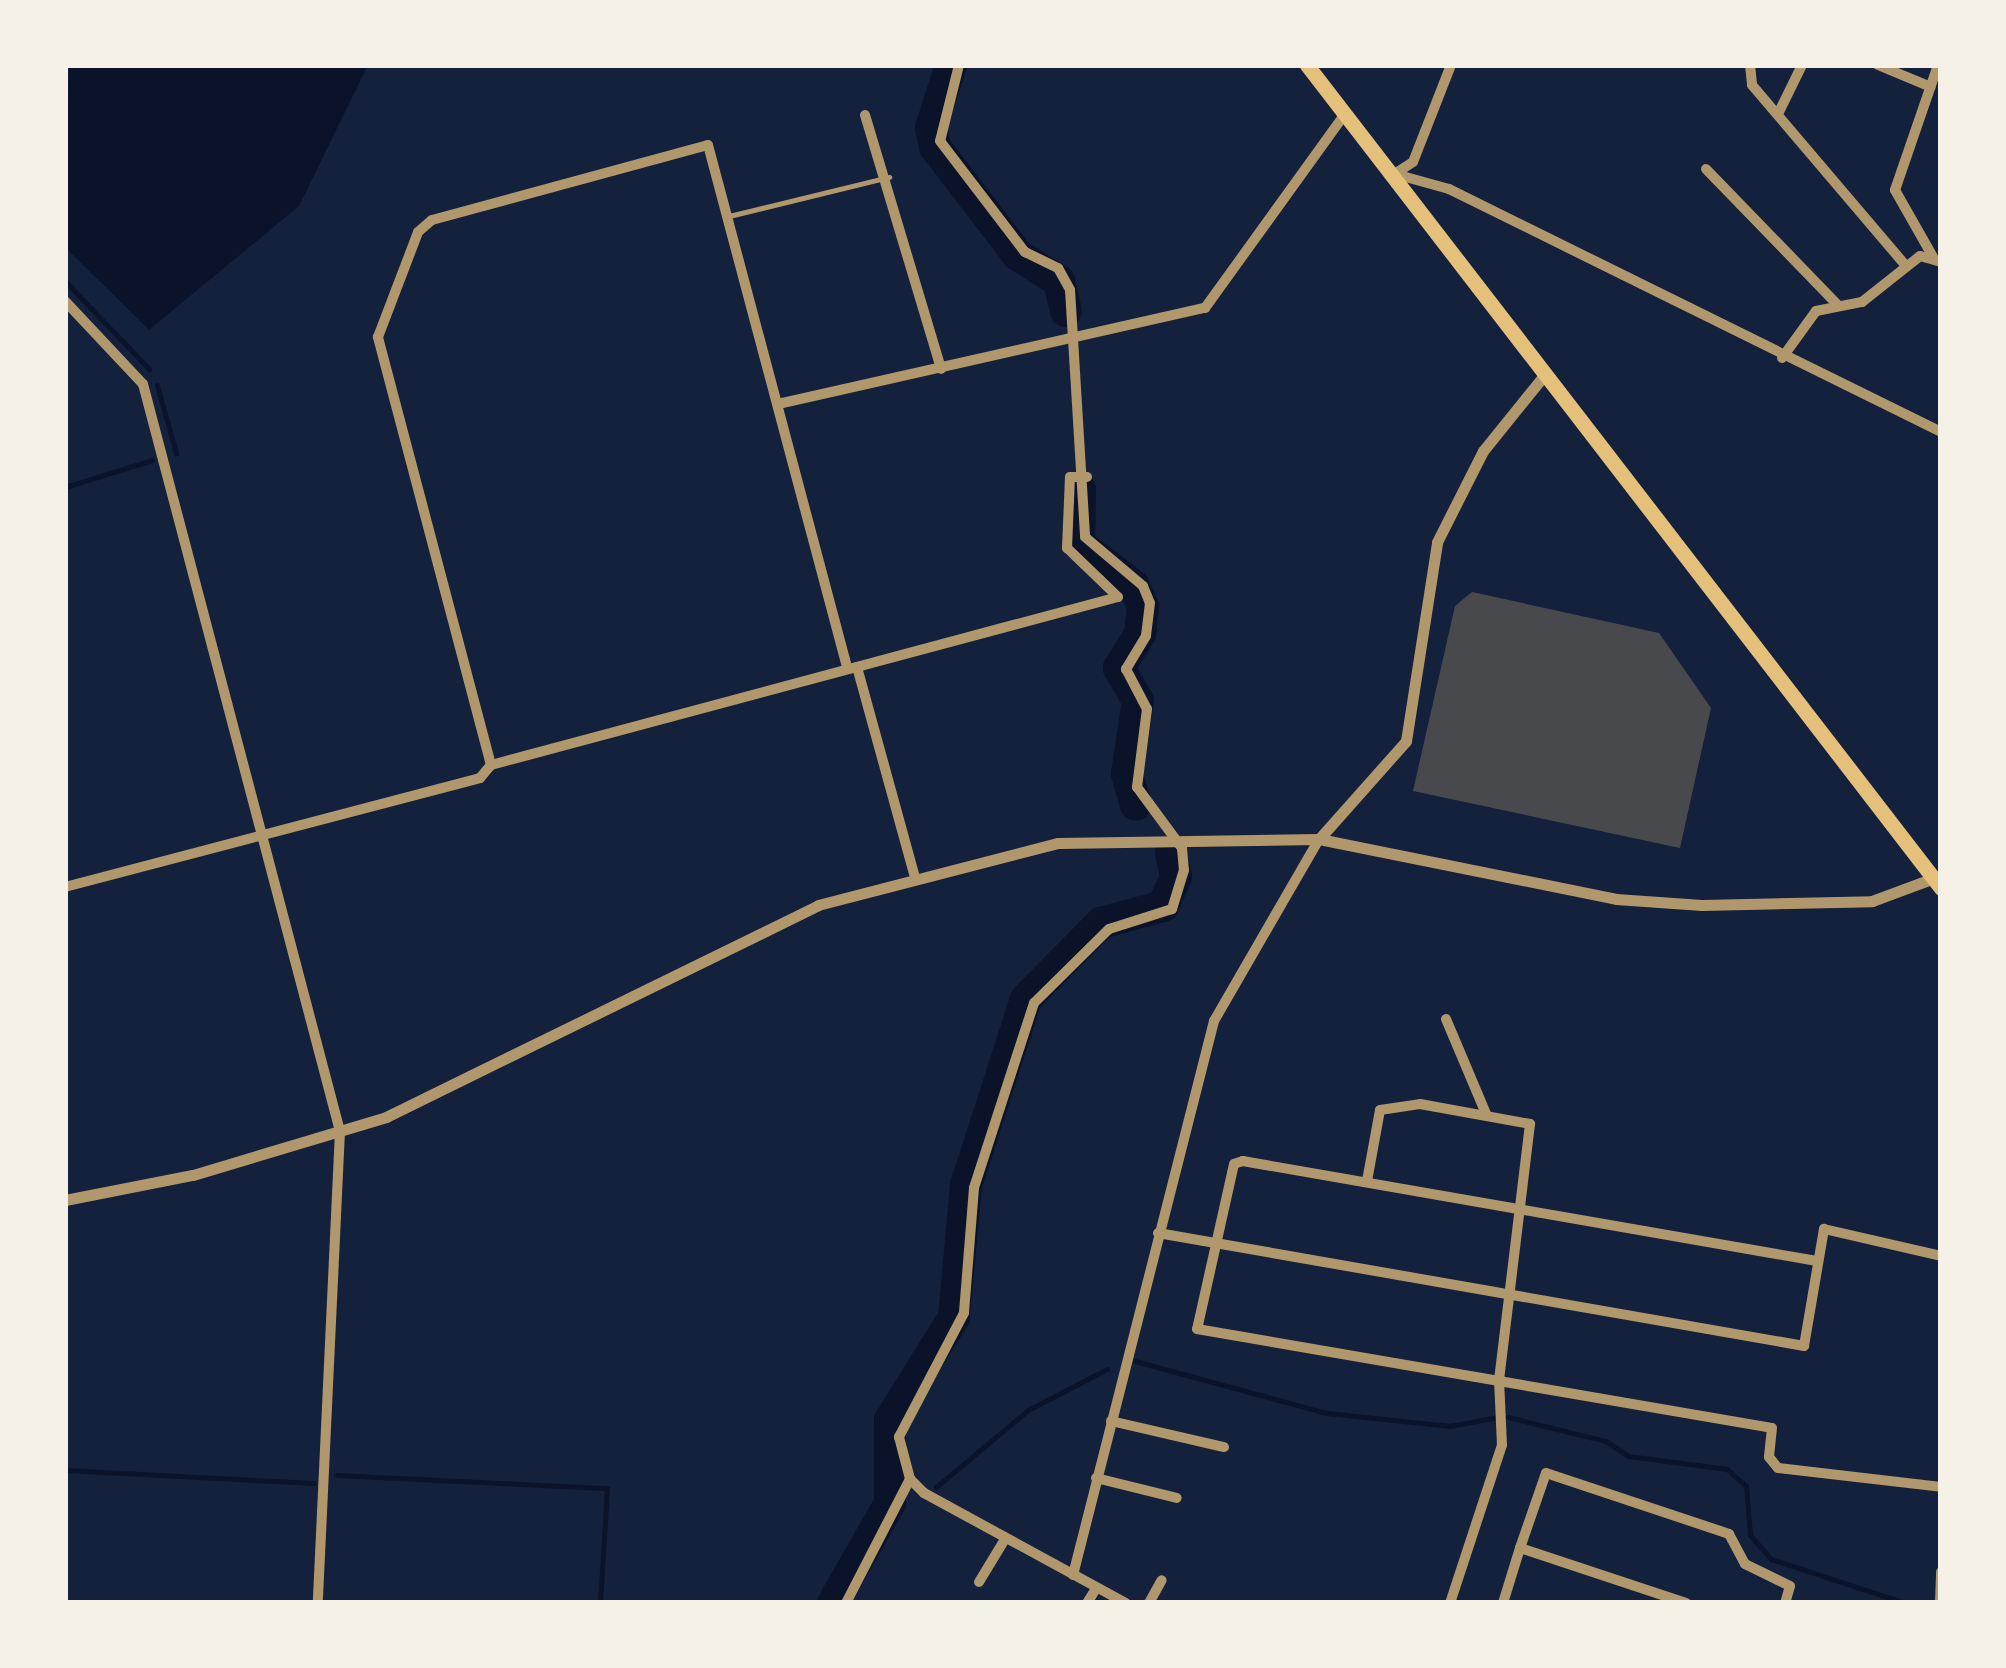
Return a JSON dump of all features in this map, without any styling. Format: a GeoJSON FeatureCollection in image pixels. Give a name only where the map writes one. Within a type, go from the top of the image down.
{"type":"FeatureCollection","features":[{"type":"Feature","properties":{"kind":"main road"},"geometry":{"type":"LineString","coordinates":[[1308,65],[1938,883]]}},
{"type":"Feature","properties":{"kind":"street"},"geometry":{"type":"LineString","coordinates":[[846,1603],[910,1480],[904,1416],[964,1313],[974,1188],[1034,1003],[1109,929],[1172,909],[1184,870],[1170,834],[1137,787],[1148,708],[1126,669],[1146,636],[1150,603],[1130,572],[1088,545],[1076,340],[1064,276],[1025,252],[940,140],[959,65]]}},
{"type":"Feature","properties":{"kind":"street"},"geometry":{"type":"LineString","coordinates":[[1395,174],[1413,162],[1451,65]]}},
{"type":"Feature","properties":{"kind":"street"},"geometry":{"type":"LineString","coordinates":[[1750,65],[1752,84],[1906,266]]}},
{"type":"Feature","properties":{"kind":"street"},"geometry":{"type":"LineString","coordinates":[[1778,112],[1802,65]]}},
{"type":"Feature","properties":{"kind":"street"},"geometry":{"type":"LineString","coordinates":[[1878,65],[1931,87]]}},
{"type":"Feature","properties":{"kind":"street"},"geometry":{"type":"LineString","coordinates":[[1782,358],[1816,311],[1880,292],[1906,266],[1937,259],[1895,190],[1938,65]]}},
{"type":"Feature","properties":{"kind":"street"},"geometry":{"type":"LineString","coordinates":[[778,404],[1205,308],[1345,114]]}},
{"type":"Feature","properties":{"kind":"street"},"geometry":{"type":"LineString","coordinates":[[865,116],[889,177],[940,369]]}},
{"type":"Feature","properties":{"kind":"street"},"geometry":{"type":"LineString","coordinates":[[490,765],[378,337],[418,232],[432,220],[708,145],[852,667],[914,874]]}},
{"type":"Feature","properties":{"kind":"street"},"geometry":{"type":"LineString","coordinates":[[1706,168],[1838,305]]}},
{"type":"Feature","properties":{"kind":"street"},"geometry":{"type":"LineString","coordinates":[[1395,174],[1450,189],[1782,358],[1941,432]]}},
{"type":"Feature","properties":{"kind":"street"},"geometry":{"type":"LineString","coordinates":[[65,301],[143,384],[340,1131],[318,1603]]}},
{"type":"Feature","properties":{"kind":"street"},"geometry":{"type":"LineString","coordinates":[[1074,1575],[1214,1021],[1319,839],[1406,741],[1436,542],[1483,450],[1546,373]]}},
{"type":"Feature","properties":{"kind":"street"},"geometry":{"type":"LineString","coordinates":[[65,887],[480,778],[490,765],[1118,597],[1067,548],[1070,477],[1087,477]]}},
{"type":"Feature","properties":{"kind":"street"},"geometry":{"type":"LineString","coordinates":[[65,1200],[193,1175],[340,1131],[505,1065],[749,934],[914,874],[1058,842],[1170,834],[1319,839],[1652,902],[1872,901],[1938,883]]}},
{"type":"Feature","properties":{"kind":"street"},"geometry":{"type":"LineString","coordinates":[[1446,1018],[1487,1116]]}},
{"type":"Feature","properties":{"kind":"street"},"geometry":{"type":"LineString","coordinates":[[1367,1181],[1380,1110],[1420,1104],[1530,1124],[1499,1380],[1502,1445],[1450,1603]]}},
{"type":"Feature","properties":{"kind":"street"},"geometry":{"type":"LineString","coordinates":[[1817,1260],[1520,1206],[1234,1164],[1220,1243],[1198,1330],[1772,1428],[1768,1458],[1814,1478],[1836,1471],[1941,1487]]}},
{"type":"Feature","properties":{"kind":"street"},"geometry":{"type":"LineString","coordinates":[[1158,1233],[1804,1346],[1824,1229],[1941,1256]]}},
{"type":"Feature","properties":{"kind":"street"},"geometry":{"type":"LineString","coordinates":[[1112,1420],[1224,1446]]}},
{"type":"Feature","properties":{"kind":"street"},"geometry":{"type":"LineString","coordinates":[[1502,1603],[1546,1472],[1729,1534],[1745,1564],[1790,1586],[1785,1603]]}},
{"type":"Feature","properties":{"kind":"street"},"geometry":{"type":"LineString","coordinates":[[1096,1478],[1177,1498]]}},
{"type":"Feature","properties":{"kind":"street"},"geometry":{"type":"LineString","coordinates":[[910,1480],[1095,1590],[1126,1603]]}},
{"type":"Feature","properties":{"kind":"street"},"geometry":{"type":"LineString","coordinates":[[979,1582],[1005,1538]]}},
{"type":"Feature","properties":{"kind":"street"},"geometry":{"type":"LineString","coordinates":[[1520,1548],[1686,1603]]}},
{"type":"Feature","properties":{"kind":"street"},"geometry":{"type":"LineString","coordinates":[[1940,1603],[1941,1572]]}},
{"type":"Feature","properties":{"kind":"street"},"geometry":{"type":"LineString","coordinates":[[1150,1603],[1162,1580]]}},
{"type":"Feature","properties":{"kind":"street"},"geometry":{"type":"LineString","coordinates":[[1087,1603],[1095,1590]]}},
{"type":"Feature","properties":{"kind":"lane"},"geometry":{"type":"LineString","coordinates":[[728,216],[889,177]]}},
{"type":"Feature","properties":{"kind":"water"},"geometry":{"type":"Polygon","coordinates":[[[69,65],[368,65],[299,206],[149,330],[65,247],[69,65]]]}},
{"type":"Feature","properties":{"kind":"building"},"geometry":{"type":"Polygon","coordinates":[[[1472,592],[1659,633],[1711,708],[1680,848],[1413,791],[1455,606],[1472,592]]]}},
{"type":"Feature","properties":{"kind":"waterway"},"geometry":{"type":"LineString","coordinates":[[951,65],[931,128],[935,147],[1018,255],[1059,281],[1066,311]]}},
{"type":"Feature","properties":{"kind":"waterway"},"geometry":{"type":"LineString","coordinates":[[65,281],[149,369]]}},
{"type":"Feature","properties":{"kind":"waterway"},"geometry":{"type":"LineString","coordinates":[[157,385],[176,453]]}},
{"type":"Feature","properties":{"kind":"waterway"},"geometry":{"type":"LineString","coordinates":[[65,487],[152,460]]}},
{"type":"Feature","properties":{"kind":"waterway"},"geometry":{"type":"LineString","coordinates":[[1080,489],[1079,544],[1133,585],[1143,606],[1140,634],[1119,668],[1138,701],[1127,774],[1136,805]]}},
{"type":"Feature","properties":{"kind":"waterway"},"geometry":{"type":"LineString","coordinates":[[833,1603],[890,1503],[890,1420],[954,1317],[966,1185],[1026,999],[1101,923],[1163,906],[1176,877],[1171,853]]}},
{"type":"Feature","properties":{"kind":"waterway"},"geometry":{"type":"LineString","coordinates":[[1135,1361],[1327,1413],[1450,1426],[1498,1417]]}},
{"type":"Feature","properties":{"kind":"waterway"},"geometry":{"type":"LineString","coordinates":[[936,1487],[1028,1410],[1107,1369]]}},
{"type":"Feature","properties":{"kind":"waterway"},"geometry":{"type":"LineString","coordinates":[[1508,1417],[1606,1441],[1628,1456],[1727,1469],[1746,1486],[1750,1535],[1771,1559],[1906,1603]]}},
{"type":"Feature","properties":{"kind":"waterway"},"geometry":{"type":"LineString","coordinates":[[65,1470],[314,1483]]}},
{"type":"Feature","properties":{"kind":"waterway"},"geometry":{"type":"LineString","coordinates":[[337,1475],[607,1488],[600,1603]]}}]}
